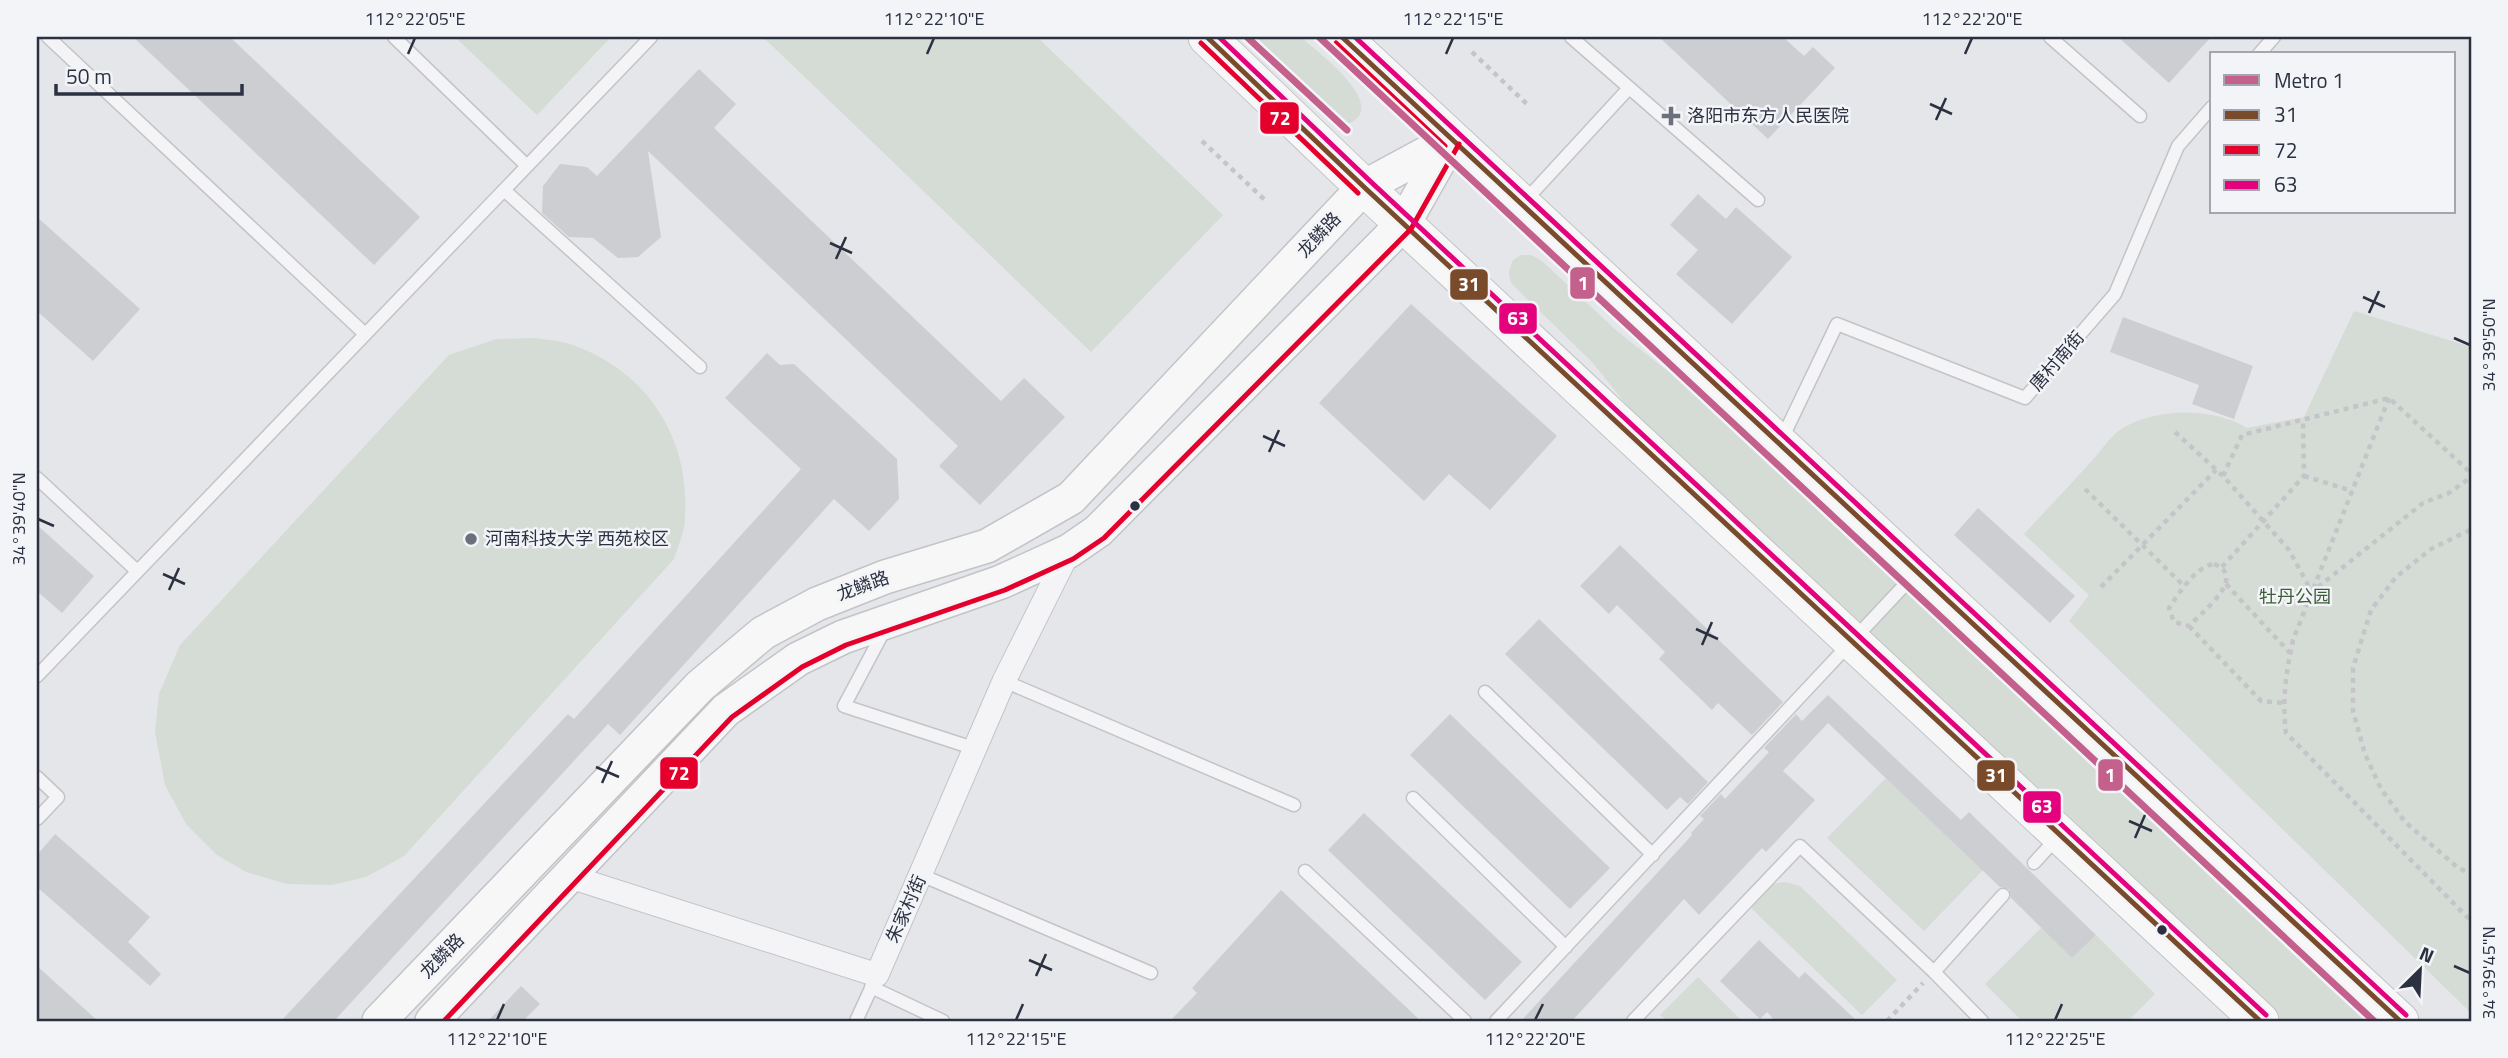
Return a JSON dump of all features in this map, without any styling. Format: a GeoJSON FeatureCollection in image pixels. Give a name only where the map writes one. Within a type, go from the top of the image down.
{"type":"FeatureCollection","features":[{"type":"Feature","properties":{"kind":"main road"},"geometry":{"type":"LineString","coordinates":[[1207,37],[1364,187],[2260,1021]]}},
{"type":"Feature","properties":{"kind":"main road"},"geometry":{"type":"LineString","coordinates":[[1342,37],[2400,1021]]}},
{"type":"Feature","properties":{"kind":"main road"},"geometry":{"type":"LineString","coordinates":[[432,1021],[726,710],[799,659],[843,637],[1001,582],[1069,551],[1098,531],[1404,223],[1451,139]]}},
{"type":"Feature","properties":{"kind":"main road","name":"龙鳞路"},"geometry":{"type":"LineString","coordinates":[[379,1021],[690,695],[728,660],[763,633],[817,604],[885,578],[987,546],[1071,498],[1364,187],[1451,139]]}},
{"type":"Feature","properties":{"kind":"street","name":"朱家村街"},"geometry":{"type":"LineString","coordinates":[[874,981],[1004,681],[1069,551]]}},
{"type":"Feature","properties":{"kind":"street"},"geometry":{"type":"LineString","coordinates":[[571,877],[874,981]]}},
{"type":"Feature","properties":{"kind":"lane"},"geometry":{"type":"LineString","coordinates":[[48,37],[365,334]]}},
{"type":"Feature","properties":{"kind":"lane"},"geometry":{"type":"LineString","coordinates":[[394,37],[527,166]]}},
{"type":"Feature","properties":{"kind":"lane"},"geometry":{"type":"LineString","coordinates":[[37,676],[651,37]]}},
{"type":"Feature","properties":{"kind":"lane"},"geometry":{"type":"LineString","coordinates":[[1571,37],[1758,200]]}},
{"type":"Feature","properties":{"kind":"lane"},"geometry":{"type":"LineString","coordinates":[[2050,37],[2140,116]]}},
{"type":"Feature","properties":{"kind":"lane"},"geometry":{"type":"LineString","coordinates":[[2261,52],[2274,37]]}},
{"type":"Feature","properties":{"kind":"lane"},"geometry":{"type":"LineString","coordinates":[[1521,205],[1629,88]]}},
{"type":"Feature","properties":{"kind":"lane","name":"唐村南街"},"geometry":{"type":"LineString","coordinates":[[1780,445],[1837,324],[2025,398],[2115,295],[2178,146],[2210,109]]}},
{"type":"Feature","properties":{"kind":"lane"},"geometry":{"type":"LineString","coordinates":[[503,190],[699,367]]}},
{"type":"Feature","properties":{"kind":"lane"},"geometry":{"type":"LineString","coordinates":[[37,478],[137,571]]}},
{"type":"Feature","properties":{"kind":"lane"},"geometry":{"type":"LineString","coordinates":[[1496,1021],[1917,572]]}},
{"type":"Feature","properties":{"kind":"lane"},"geometry":{"type":"LineString","coordinates":[[890,620],[844,706],[976,749]]}},
{"type":"Feature","properties":{"kind":"lane"},"geometry":{"type":"LineString","coordinates":[[1004,681],[1294,805]]}},
{"type":"Feature","properties":{"kind":"lane"},"geometry":{"type":"LineString","coordinates":[[1485,692],[1653,855]]}},
{"type":"Feature","properties":{"kind":"lane"},"geometry":{"type":"LineString","coordinates":[[37,777],[58,797],[37,819]]}},
{"type":"Feature","properties":{"kind":"lane"},"geometry":{"type":"LineString","coordinates":[[1413,798],[1566,947]]}},
{"type":"Feature","properties":{"kind":"lane"},"geometry":{"type":"LineString","coordinates":[[2034,863],[2060,835]]}},
{"type":"Feature","properties":{"kind":"lane"},"geometry":{"type":"LineString","coordinates":[[1633,1021],[1800,846],[1982,1021]]}},
{"type":"Feature","properties":{"kind":"lane"},"geometry":{"type":"LineString","coordinates":[[1305,871],[1465,1021]]}},
{"type":"Feature","properties":{"kind":"lane"},"geometry":{"type":"LineString","coordinates":[[921,875],[1151,973]]}},
{"type":"Feature","properties":{"kind":"lane"},"geometry":{"type":"LineString","coordinates":[[1934,972],[2003,895]]}},
{"type":"Feature","properties":{"kind":"lane"},"geometry":{"type":"LineString","coordinates":[[856,1021],[874,981],[943,1021]]}},
{"type":"Feature","properties":{"kind":"path"},"geometry":{"type":"LineString","coordinates":[[1472,52],[1529,106]]}},
{"type":"Feature","properties":{"kind":"path"},"geometry":{"type":"LineString","coordinates":[[1202,141],[1267,202]]}},
{"type":"Feature","properties":{"kind":"path"},"geometry":{"type":"LineString","coordinates":[[2223,477],[2242,435],[2389,398]]}},
{"type":"Feature","properties":{"kind":"path"},"geometry":{"type":"LineString","coordinates":[[2312,592],[2423,503],[2449,494],[2471,475],[2389,398]]}},
{"type":"Feature","properties":{"kind":"path"},"geometry":{"type":"LineString","coordinates":[[2389,398],[2312,592],[2291,653],[2285,676],[2286,733],[2471,921]]}},
{"type":"Feature","properties":{"kind":"path"},"geometry":{"type":"LineString","coordinates":[[2222,567],[2304,476],[2303,419]]}},
{"type":"Feature","properties":{"kind":"path"},"geometry":{"type":"LineString","coordinates":[[2175,432],[2223,477],[2288,550],[2312,592]]}},
{"type":"Feature","properties":{"kind":"path"},"geometry":{"type":"LineString","coordinates":[[2101,587],[2216,470]]}},
{"type":"Feature","properties":{"kind":"path"},"geometry":{"type":"LineString","coordinates":[[2304,476],[2352,491]]}},
{"type":"Feature","properties":{"kind":"path"},"geometry":{"type":"LineString","coordinates":[[2085,489],[2185,587]]}},
{"type":"Feature","properties":{"kind":"path"},"geometry":{"type":"LineString","coordinates":[[2469,530],[2431,549],[2396,577],[2371,610],[2353,668],[2353,711],[2365,754],[2381,789],[2405,822],[2457,867],[2471,874]]}},
{"type":"Feature","properties":{"kind":"path"},"geometry":{"type":"LineString","coordinates":[[2189,626],[2226,584],[2227,575],[2222,567],[2206,565],[2185,587],[2169,608],[2174,622],[2189,626],[2261,701],[2284,703]]}},
{"type":"Feature","properties":{"kind":"path"},"geometry":{"type":"LineString","coordinates":[[2226,584],[2291,653]]}},
{"type":"Feature","properties":{"kind":"path"},"geometry":{"type":"LineString","coordinates":[[1887,1021],[1934,972]]}},
{"type":"Feature","properties":{"kind":"green space"},"geometry":{"type":"Polygon","coordinates":[[[455,37],[611,37],[537,115],[455,37]]]}},
{"type":"Feature","properties":{"kind":"green space"},"geometry":{"type":"Polygon","coordinates":[[[763,37],[1037,37],[1223,215],[1091,352],[763,37]]]}},
{"type":"Feature","properties":{"kind":"green space"},"geometry":{"type":"Polygon","coordinates":[[[1239,37],[1301,37],[1334,66],[1356,91],[1361,104],[1360,114],[1350,123],[1332,123],[1239,37]]]}},
{"type":"Feature","properties":{"kind":"green space"},"geometry":{"type":"Polygon","coordinates":[[[1521,255],[1531,255],[1542,261],[1618,332],[1720,412],[2378,1021],[2278,1021],[1633,413],[1593,363],[1512,284],[1510,266],[1513,260],[1521,255]]]}},
{"type":"Feature","properties":{"kind":"green space","name":"牡丹公园"},"geometry":{"type":"Polygon","coordinates":[[[2354,311],[2471,347],[2471,1013],[2069,621],[2089,595],[2024,534],[2119,430],[2137,421],[2168,414],[2202,413],[2233,421],[2247,428],[2304,417],[2354,311]]]}},
{"type":"Feature","properties":{"kind":"green space"},"geometry":{"type":"Polygon","coordinates":[[[535,338],[568,343],[603,359],[645,393],[660,414],[681,462],[685,489],[685,522],[674,559],[404,856],[366,877],[332,885],[287,884],[246,872],[217,855],[186,824],[165,785],[155,732],[159,694],[180,645],[449,355],[496,339],[535,338]]]}},
{"type":"Feature","properties":{"kind":"green space"},"geometry":{"type":"Polygon","coordinates":[[[1886,778],[1983,870],[1924,931],[1827,838],[1886,778]]]}},
{"type":"Feature","properties":{"kind":"green space"},"geometry":{"type":"Polygon","coordinates":[[[1785,882],[1800,886],[1897,980],[1862,1015],[1752,909],[1763,890],[1785,882]]]}},
{"type":"Feature","properties":{"kind":"green space"},"geometry":{"type":"Polygon","coordinates":[[[2042,927],[2072,958],[2096,935],[2155,994],[2128,1021],[2022,1021],[1985,984],[2042,927]]]}},
{"type":"Feature","properties":{"kind":"green space"},"geometry":{"type":"Polygon","coordinates":[[[1698,977],[1742,1021],[1667,1021],[1660,1015],[1698,977]]]}},
{"type":"Feature","properties":{"kind":"building"},"geometry":{"type":"Polygon","coordinates":[[[133,37],[230,37],[420,217],[374,265],[133,37]]]}},
{"type":"Feature","properties":{"kind":"building"},"geometry":{"type":"Polygon","coordinates":[[[1659,37],[1783,37],[1804,56],[1813,47],[1835,68],[1768,139],[1659,37]]]}},
{"type":"Feature","properties":{"kind":"building"},"geometry":{"type":"Polygon","coordinates":[[[2118,37],[2211,37],[2169,83],[2118,37]]]}},
{"type":"Feature","properties":{"kind":"building"},"geometry":{"type":"Polygon","coordinates":[[[699,69],[736,104],[714,128],[1001,401],[1024,378],[1065,417],[980,505],[939,466],[958,446],[648,151],[661,237],[638,257],[618,258],[593,238],[569,237],[542,213],[543,186],[560,164],[587,167],[597,176],[699,69]]]}},
{"type":"Feature","properties":{"kind":"building"},"geometry":{"type":"Polygon","coordinates":[[[1698,194],[1726,219],[1736,207],[1792,257],[1732,324],[1676,274],[1698,250],[1670,225],[1698,194]]]}},
{"type":"Feature","properties":{"kind":"building"},"geometry":{"type":"Polygon","coordinates":[[[37,217],[140,309],[93,361],[37,311],[37,217]]]}},
{"type":"Feature","properties":{"kind":"building"},"geometry":{"type":"Polygon","coordinates":[[[1411,304],[1557,436],[1490,510],[1449,474],[1424,501],[1319,403],[1411,304]]]}},
{"type":"Feature","properties":{"kind":"building"},"geometry":{"type":"Polygon","coordinates":[[[2123,317],[2253,366],[2234,419],[2192,404],[2199,385],[2110,352],[2123,317]]]}},
{"type":"Feature","properties":{"kind":"building"},"geometry":{"type":"Polygon","coordinates":[[[767,353],[780,365],[794,364],[897,459],[899,499],[869,531],[834,499],[620,735],[608,724],[334,1021],[281,1021],[568,714],[574,719],[801,469],[725,398],[767,353]]]}},
{"type":"Feature","properties":{"kind":"building"},"geometry":{"type":"Polygon","coordinates":[[[1978,508],[2075,596],[2050,623],[1954,535],[1978,508]]]}},
{"type":"Feature","properties":{"kind":"building"},"geometry":{"type":"Polygon","coordinates":[[[37,525],[94,576],[62,613],[37,591],[37,525]]]}},
{"type":"Feature","properties":{"kind":"building"},"geometry":{"type":"Polygon","coordinates":[[[1620,545],[1783,702],[1752,735],[1718,703],[1712,710],[1659,659],[1665,652],[1617,605],[1609,614],[1580,586],[1620,545]]]}},
{"type":"Feature","properties":{"kind":"building"},"geometry":{"type":"Polygon","coordinates":[[[1539,619],[1708,782],[1688,804],[1680,797],[1667,810],[1505,654],[1539,619]]]}},
{"type":"Feature","properties":{"kind":"building"},"geometry":{"type":"Polygon","coordinates":[[[1828,695],[1961,820],[1969,812],[2096,935],[2072,958],[2011,898],[2009,889],[2000,887],[1828,723],[1783,771],[1815,800],[1766,852],[1762,848],[1699,915],[1684,899],[1572,1021],[1521,1021],[1692,835],[1704,819],[1700,816],[1721,794],[1725,799],[1769,752],[1764,748],[1796,714],[1802,721],[1828,695]]]}},
{"type":"Feature","properties":{"kind":"building"},"geometry":{"type":"Polygon","coordinates":[[[1450,714],[1610,868],[1570,909],[1410,755],[1450,714]]]}},
{"type":"Feature","properties":{"kind":"building"},"geometry":{"type":"Polygon","coordinates":[[[1364,813],[1522,962],[1485,1000],[1328,850],[1364,813]]]}},
{"type":"Feature","properties":{"kind":"building"},"geometry":{"type":"Polygon","coordinates":[[[55,834],[150,917],[128,942],[161,974],[150,986],[37,887],[37,855],[55,834]]]}},
{"type":"Feature","properties":{"kind":"building"},"geometry":{"type":"Polygon","coordinates":[[[1281,890],[1421,1021],[1170,1021],[1197,993],[1192,988],[1281,890]]]}},
{"type":"Feature","properties":{"kind":"building"},"geometry":{"type":"Polygon","coordinates":[[[1759,940],[1799,978],[1805,972],[1857,1021],[1775,1021],[1767,1012],[1760,1019],[1720,981],[1759,940]]]}},
{"type":"Feature","properties":{"kind":"building"},"geometry":{"type":"Polygon","coordinates":[[[37,966],[98,1021],[37,1021],[37,966]]]}},
{"type":"Feature","properties":{"kind":"building"},"geometry":{"type":"Polygon","coordinates":[[[521,986],[540,1004],[523,1021],[488,1021],[521,986]]]}},
{"type":"Feature","properties":{"kind":"metro line","name":"1"},"geometry":{"type":"LineString","coordinates":[[1247,37],[1347,130]]}},
{"type":"Feature","properties":{"kind":"metro line","name":"1"},"geometry":{"type":"LineString","coordinates":[[1319,37],[2374,1021]]}},
{"type":"Feature","properties":{"kind":"transit line","name":"31"},"geometry":{"type":"LineString","coordinates":[[1207,37],[1364,187],[2260,1021]]}},
{"type":"Feature","properties":{"kind":"transit line","name":"63"},"geometry":{"type":"LineString","coordinates":[[1219,37],[1370,181],[2266,1015]]}},
{"type":"Feature","properties":{"kind":"transit line","name":"31"},"geometry":{"type":"LineString","coordinates":[[1342,37],[2400,1021]]}},
{"type":"Feature","properties":{"kind":"transit line","name":"63"},"geometry":{"type":"LineString","coordinates":[[1355,37],[2406,1015]]}},
{"type":"Feature","properties":{"kind":"transit line","name":"72"},"geometry":{"type":"LineString","coordinates":[[1201,43],[1358,193]]}},
{"type":"Feature","properties":{"kind":"transit line","name":"72"},"geometry":{"type":"LineString","coordinates":[[1336,43],[1445,146]]}},
{"type":"Feature","properties":{"kind":"transit line","name":"72"},"geometry":{"type":"LineString","coordinates":[[444,1021],[732,717],[802,667],[846,645],[1005,590],[1073,559],[1104,538],[1411,229],[1459,144]]}},
{"type":"Feature","properties":{"kind":"place","name":"洛阳市东方人民医院"},"geometry":{"type":"Point","coordinates":[1671,116]}},
{"type":"Feature","properties":{"kind":"place","name":"河南科技大学 西苑校区"},"geometry":{"type":"Point","coordinates":[471,539]}}]}
